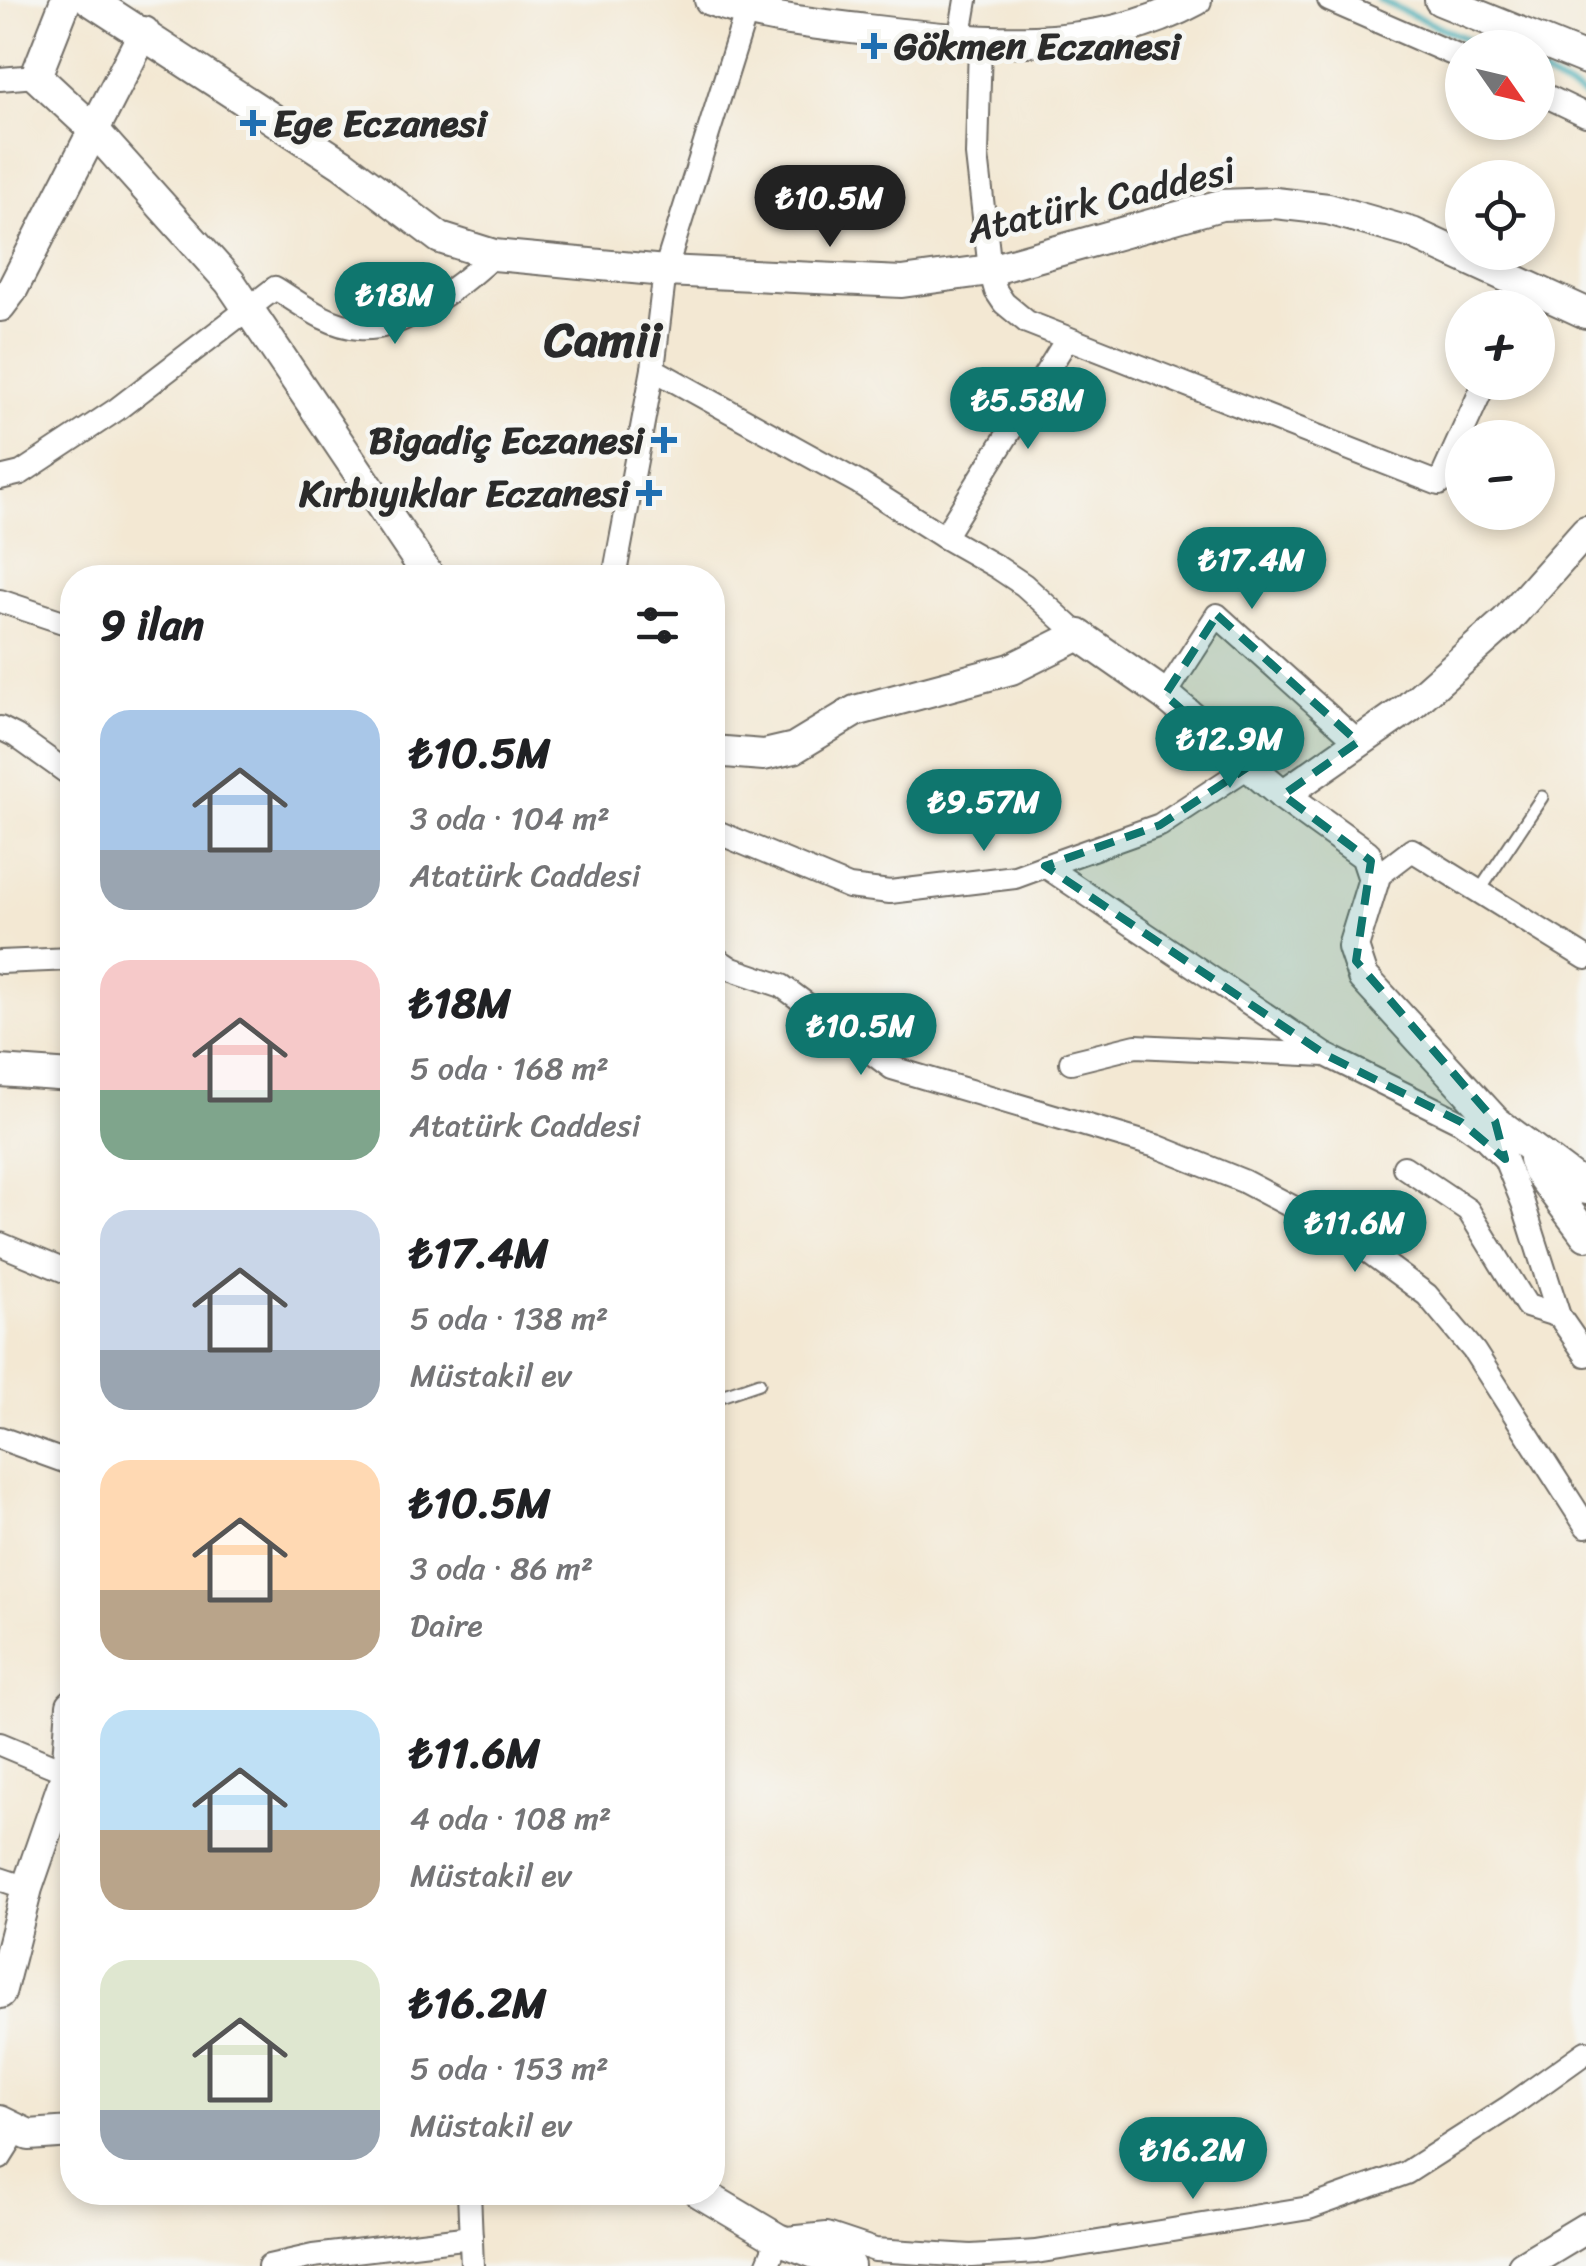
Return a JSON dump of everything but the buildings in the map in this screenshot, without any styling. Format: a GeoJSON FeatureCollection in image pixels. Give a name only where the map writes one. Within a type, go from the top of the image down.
{"type":"FeatureCollection","features":[{"type":"Feature","properties":{"kind":"street"},"geometry":{"type":"LineString","coordinates":[[36,76],[66,0]]}},
{"type":"Feature","properties":{"kind":"street","name":"Atatürk Caddesi"},"geometry":{"type":"LineString","coordinates":[[90,0],[342,164],[440,238],[494,256],[665,271],[902,282],[990,270],[1221,206],[1275,202],[1328,209],[1412,233],[1514,290]]}},
{"type":"Feature","properties":{"kind":"street"},"geometry":{"type":"LineString","coordinates":[[710,0],[969,42],[1039,42],[1097,35],[1176,11],[1196,0]]}},
{"type":"Feature","properties":{"kind":"street"},"geometry":{"type":"LineString","coordinates":[[966,0],[990,270],[996,292],[1014,313],[1067,339],[1439,484],[1477,400]]}},
{"type":"Feature","properties":{"kind":"street"},"geometry":{"type":"LineString","coordinates":[[1329,0],[1445,51]]}},
{"type":"Feature","properties":{"kind":"street"},"geometry":{"type":"LineString","coordinates":[[1440,0],[1586,60]]}},
{"type":"Feature","properties":{"kind":"street"},"geometry":{"type":"LineString","coordinates":[[616,565],[653,369],[665,271],[749,7]]}},
{"type":"Feature","properties":{"kind":"street"},"geometry":{"type":"LineString","coordinates":[[0,306],[144,32]]}},
{"type":"Feature","properties":{"kind":"street"},"geometry":{"type":"LineString","coordinates":[[0,80],[36,76],[92,128],[251,310],[421,565]]}},
{"type":"Feature","properties":{"kind":"street"},"geometry":{"type":"LineString","coordinates":[[1555,100],[1586,115]]}},
{"type":"Feature","properties":{"kind":"street"},"geometry":{"type":"LineString","coordinates":[[0,478],[22,473],[116,410],[276,288],[325,319],[361,329],[406,318],[457,288],[494,256]]}},
{"type":"Feature","properties":{"kind":"street","name":"Atatürk Caddesi"},"geometry":{"type":"LineString","coordinates":[[1555,304],[1586,313]]}},
{"type":"Feature","properties":{"kind":"street"},"geometry":{"type":"LineString","coordinates":[[944,538],[1067,339]]}},
{"type":"Feature","properties":{"kind":"street"},"geometry":{"type":"LineString","coordinates":[[653,369],[859,483],[1024,585],[1079,635],[1165,695],[1283,796],[1366,855],[1374,879]]}},
{"type":"Feature","properties":{"kind":"street"},"geometry":{"type":"LineString","coordinates":[[1283,796],[1408,708],[1506,620],[1586,531]]}},
{"type":"Feature","properties":{"kind":"street"},"geometry":{"type":"LineString","coordinates":[[0,601],[60,621]]}},
{"type":"Feature","properties":{"kind":"street"},"geometry":{"type":"LineString","coordinates":[[1165,695],[1217,615],[1358,742]]}},
{"type":"Feature","properties":{"kind":"street"},"geometry":{"type":"LineString","coordinates":[[725,752],[764,754],[794,748],[855,712],[1010,670],[1079,635]]}},
{"type":"Feature","properties":{"kind":"street"},"geometry":{"type":"LineString","coordinates":[[0,728],[60,767]]}},
{"type":"Feature","properties":{"kind":"street"},"geometry":{"type":"LineString","coordinates":[[725,835],[849,887],[908,890],[1015,876],[1160,825],[1248,767]]}},
{"type":"Feature","properties":{"kind":"street"},"geometry":{"type":"LineString","coordinates":[[1586,958],[1412,850],[1374,879],[1353,947],[1363,977],[1538,1171],[1586,1234]]}},
{"type":"Feature","properties":{"kind":"street"},"geometry":{"type":"LineString","coordinates":[[1045,866],[1326,1055],[1586,1190]]}},
{"type":"Feature","properties":{"kind":"street"},"geometry":{"type":"LineString","coordinates":[[0,962],[60,959]]}},
{"type":"Feature","properties":{"kind":"street"},"geometry":{"type":"LineString","coordinates":[[725,964],[782,986],[892,1068],[1156,1146],[1243,1181],[1346,1236],[1427,1295],[1474,1351],[1586,1526]]}},
{"type":"Feature","properties":{"kind":"street"},"geometry":{"type":"LineString","coordinates":[[1071,1062],[1136,1046],[1326,1055]]}},
{"type":"Feature","properties":{"kind":"street"},"geometry":{"type":"LineString","coordinates":[[0,1071],[60,1075]]}},
{"type":"Feature","properties":{"kind":"street"},"geometry":{"type":"LineString","coordinates":[[1519,1154],[1523,1204],[1559,1316],[1586,1355]]}},
{"type":"Feature","properties":{"kind":"street"},"geometry":{"type":"LineString","coordinates":[[1404,1167],[1468,1210],[1527,1306],[1559,1316]]}},
{"type":"Feature","properties":{"kind":"street"},"geometry":{"type":"LineString","coordinates":[[0,1244],[60,1269]]}},
{"type":"Feature","properties":{"kind":"street"},"geometry":{"type":"LineString","coordinates":[[0,1438],[60,1460]]}},
{"type":"Feature","properties":{"kind":"street"},"geometry":{"type":"LineString","coordinates":[[0,1744],[60,1769]]}},
{"type":"Feature","properties":{"kind":"street"},"geometry":{"type":"LineString","coordinates":[[0,1993],[13,1884],[60,1792]]}},
{"type":"Feature","properties":{"kind":"street"},"geometry":{"type":"LineString","coordinates":[[772,2252],[828,2234],[875,2250],[971,2256],[1036,2252],[1309,2208],[1406,2173],[1509,2108],[1586,2052]]}},
{"type":"Feature","properties":{"kind":"street"},"geometry":{"type":"LineString","coordinates":[[0,2158],[8,2126],[28,2135],[60,2133]]}},
{"type":"Feature","properties":{"kind":"street"},"geometry":{"type":"LineString","coordinates":[[469,2205],[472,2266]]}},
{"type":"Feature","properties":{"kind":"street"},"geometry":{"type":"LineString","coordinates":[[715,2205],[772,2252],[849,2266]]}},
{"type":"Feature","properties":{"kind":"street"},"geometry":{"type":"LineString","coordinates":[[1523,2266],[1586,2228]]}},
{"type":"Feature","properties":{"kind":"street"},"geometry":{"type":"LineString","coordinates":[[269,2266],[313,2256],[470,2237]]}},
{"type":"Feature","properties":{"kind":"lane"},"geometry":{"type":"LineString","coordinates":[[1480,890],[1542,797]]}},
{"type":"Feature","properties":{"kind":"lane"},"geometry":{"type":"LineString","coordinates":[[725,1394],[758,1383]]}},
{"type":"Feature","properties":{"kind":"highlighted area"},"geometry":{"type":"Polygon","coordinates":[[[1217,615],[1358,742],[1283,795],[1371,861],[1356,961],[1495,1121],[1505,1159],[1461,1122],[1326,1055],[1045,866],[1160,825],[1248,767],[1165,695],[1217,615]]]}},
{"type":"Feature","properties":{"kind":"waterway"},"geometry":{"type":"LineString","coordinates":[[1379,0],[1446,30]]}},
{"type":"Feature","properties":{"kind":"waterway"},"geometry":{"type":"LineString","coordinates":[[1555,81],[1586,97]]}},
{"type":"Feature","properties":{"kind":"place","name":"Gökmen Eczanesi"},"geometry":{"type":"Point","coordinates":[874,46]}},
{"type":"Feature","properties":{"kind":"place","name":"Ege Eczanesi"},"geometry":{"type":"Point","coordinates":[253,123]}},
{"type":"Feature","properties":{"kind":"place","name":"Bigadiç Eczanesi"},"geometry":{"type":"Point","coordinates":[664,440]}},
{"type":"Feature","properties":{"kind":"place","name":"Kırbıyıklar Eczanesi"},"geometry":{"type":"Point","coordinates":[649,493]}},
{"type":"Feature","properties":{"kind":"district","name":"Camii"},"geometry":{"type":"Point","coordinates":[603,339]}}]}
